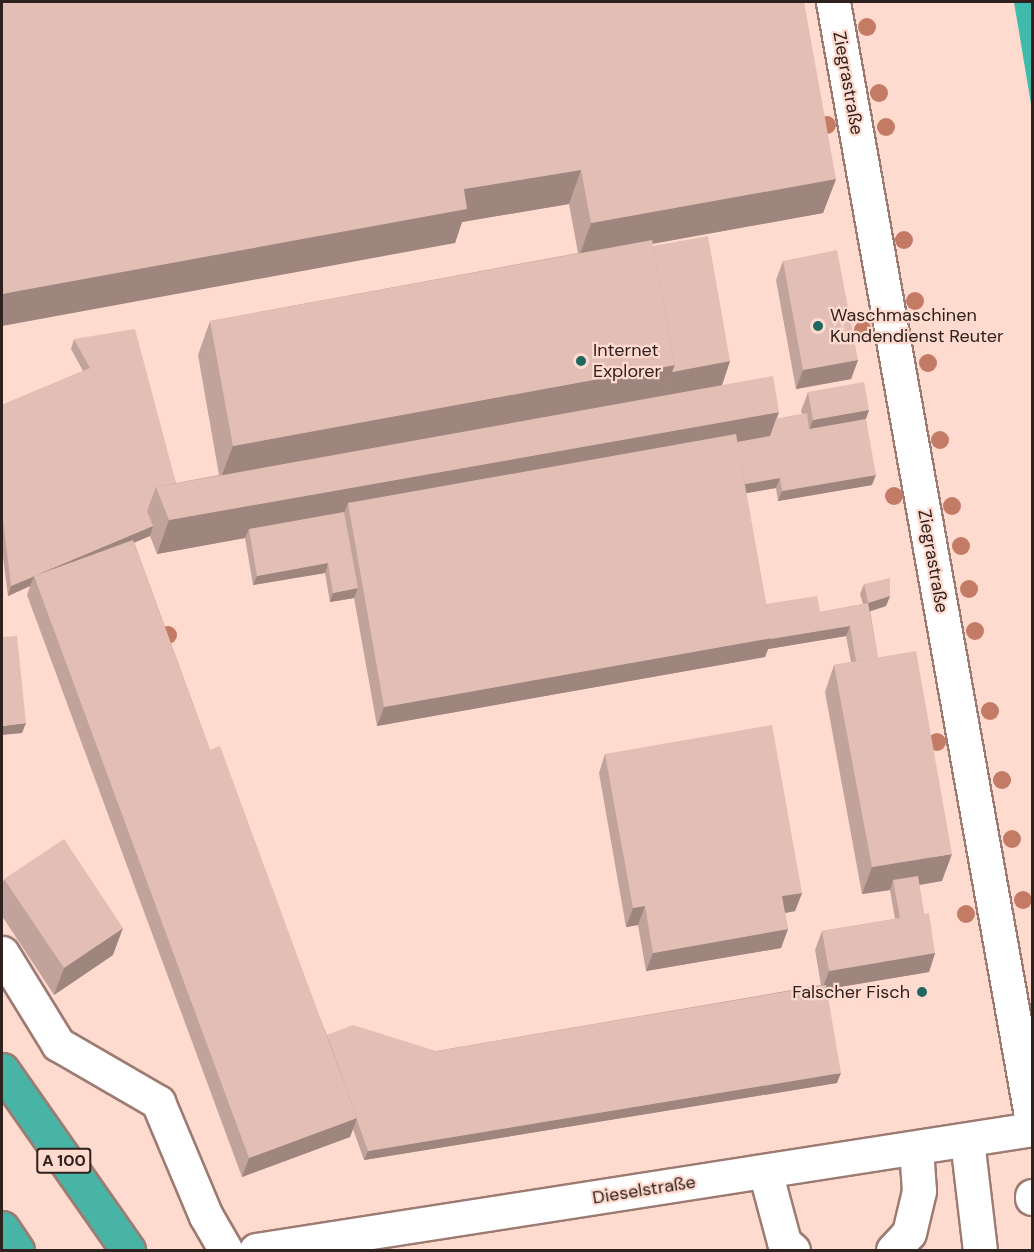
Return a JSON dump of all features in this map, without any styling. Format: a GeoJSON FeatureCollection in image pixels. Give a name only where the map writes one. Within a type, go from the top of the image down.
{"type":"FeatureCollection","features":[{"type":"Feature","properties":{"kind":"highway","name":"A 100"},"geometry":{"type":"LineString","coordinates":[[2,1070],[128,1251]]}},
{"type":"Feature","properties":{"kind":"highway"},"geometry":{"type":"LineString","coordinates":[[2,1228],[17,1251]]}},
{"type":"Feature","properties":{"kind":"street","name":"Ziegrastraße"},"geometry":{"type":"LineString","coordinates":[[833,2],[1032,1121]]}},
{"type":"Feature","properties":{"kind":"street"},"geometry":{"type":"LineString","coordinates":[[2,953],[58,1044],[158,1102],[206,1216],[226,1251]]}},
{"type":"Feature","properties":{"kind":"street","name":"Dieselstraße"},"geometry":{"type":"LineString","coordinates":[[256,1251],[302,1247],[1032,1129]]}},
{"type":"Feature","properties":{"kind":"street"},"geometry":{"type":"LineString","coordinates":[[967,1140],[980,1251]]}},
{"type":"Feature","properties":{"kind":"street"},"geometry":{"type":"LineString","coordinates":[[893,1251],[909,1233],[919,1191],[916,1148]]}},
{"type":"Feature","properties":{"kind":"street"},"geometry":{"type":"LineString","coordinates":[[765,1171],[784,1242],[793,1251]]}},
{"type":"Feature","properties":{"kind":"water"},"geometry":{"type":"Polygon","coordinates":[[[1014,2],[1032,2],[1032,110],[1014,2]]]}},
{"type":"Feature","properties":{"kind":"building"},"geometry":{"type":"Polygon","coordinates":[[[2,2],[804,2],[836,179],[591,223],[581,170],[464,189],[467,209],[2,294],[2,2]]]}},
{"type":"Feature","properties":{"kind":"building"},"geometry":{"type":"Polygon","coordinates":[[[708,236],[730,361],[672,372],[675,365],[653,246],[708,236]]]}},
{"type":"Feature","properties":{"kind":"building"},"geometry":{"type":"Polygon","coordinates":[[[652,240],[675,365],[233,446],[210,321],[652,240]]]}},
{"type":"Feature","properties":{"kind":"building"},"geometry":{"type":"Polygon","coordinates":[[[837,250],[858,360],[803,370],[783,261],[837,250]]]}},
{"type":"Feature","properties":{"kind":"building"},"geometry":{"type":"Polygon","coordinates":[[[135,329],[176,483],[156,487],[147,511],[153,526],[11,586],[2,512],[2,405],[90,368],[74,339],[135,329]]]}},
{"type":"Feature","properties":{"kind":"building"},"geometry":{"type":"Polygon","coordinates":[[[773,376],[779,412],[741,419],[169,520],[156,487],[773,376]]]}},
{"type":"Feature","properties":{"kind":"building"},"geometry":{"type":"Polygon","coordinates":[[[864,382],[869,410],[813,420],[808,392],[864,382]]]}},
{"type":"Feature","properties":{"kind":"building"},"geometry":{"type":"Polygon","coordinates":[[[807,413],[809,429],[866,419],[876,475],[782,491],[780,478],[745,484],[737,442],[770,436],[776,419],[807,413]]]}},
{"type":"Feature","properties":{"kind":"building"},"geometry":{"type":"Polygon","coordinates":[[[736,434],[772,638],[384,707],[348,503],[736,434]]]}},
{"type":"Feature","properties":{"kind":"building"},"geometry":{"type":"Polygon","coordinates":[[[344,512],[358,588],[333,593],[328,563],[257,576],[249,529],[344,512]]]}},
{"type":"Feature","properties":{"kind":"building"},"geometry":{"type":"Polygon","coordinates":[[[133,540],[210,750],[220,746],[357,1118],[249,1158],[34,576],[133,540]]]}},
{"type":"Feature","properties":{"kind":"building"},"geometry":{"type":"Polygon","coordinates":[[[890,578],[890,596],[868,603],[864,584],[890,578]]]}},
{"type":"Feature","properties":{"kind":"building"},"geometry":{"type":"Polygon","coordinates":[[[817,596],[820,612],[868,603],[878,658],[856,661],[850,626],[771,639],[766,604],[817,596]]]}},
{"type":"Feature","properties":{"kind":"building"},"geometry":{"type":"Polygon","coordinates":[[[17,636],[26,723],[2,726],[2,637],[17,636]]]}},
{"type":"Feature","properties":{"kind":"building"},"geometry":{"type":"Polygon","coordinates":[[[916,651],[952,854],[872,867],[834,665],[916,651]]]}},
{"type":"Feature","properties":{"kind":"building"},"geometry":{"type":"Polygon","coordinates":[[[772,725],[802,893],[782,896],[788,929],[653,953],[645,906],[633,908],[605,754],[772,725]]]}},
{"type":"Feature","properties":{"kind":"building"},"geometry":{"type":"Polygon","coordinates":[[[64,839],[123,928],[64,968],[4,879],[64,839]]]}},
{"type":"Feature","properties":{"kind":"building"},"geometry":{"type":"Polygon","coordinates":[[[918,876],[924,914],[900,918],[893,880],[918,876]]]}},
{"type":"Feature","properties":{"kind":"building"},"geometry":{"type":"Polygon","coordinates":[[[929,913],[935,953],[829,971],[822,931],[929,913]]]}},
{"type":"Feature","properties":{"kind":"building"},"geometry":{"type":"Polygon","coordinates":[[[826,985],[841,1073],[368,1151],[327,1035],[353,1025],[436,1051],[826,985]]]}},
{"type":"Feature","properties":{"kind":"place","name":"Waschmaschinen Kundendienst Reuter"},"geometry":{"type":"Point","coordinates":[818,326]}},
{"type":"Feature","properties":{"kind":"place","name":"Internet Explorer"},"geometry":{"type":"Point","coordinates":[581,361]}},
{"type":"Feature","properties":{"kind":"place","name":"Falscher Fisch"},"geometry":{"type":"Point","coordinates":[922,992]}}]}
